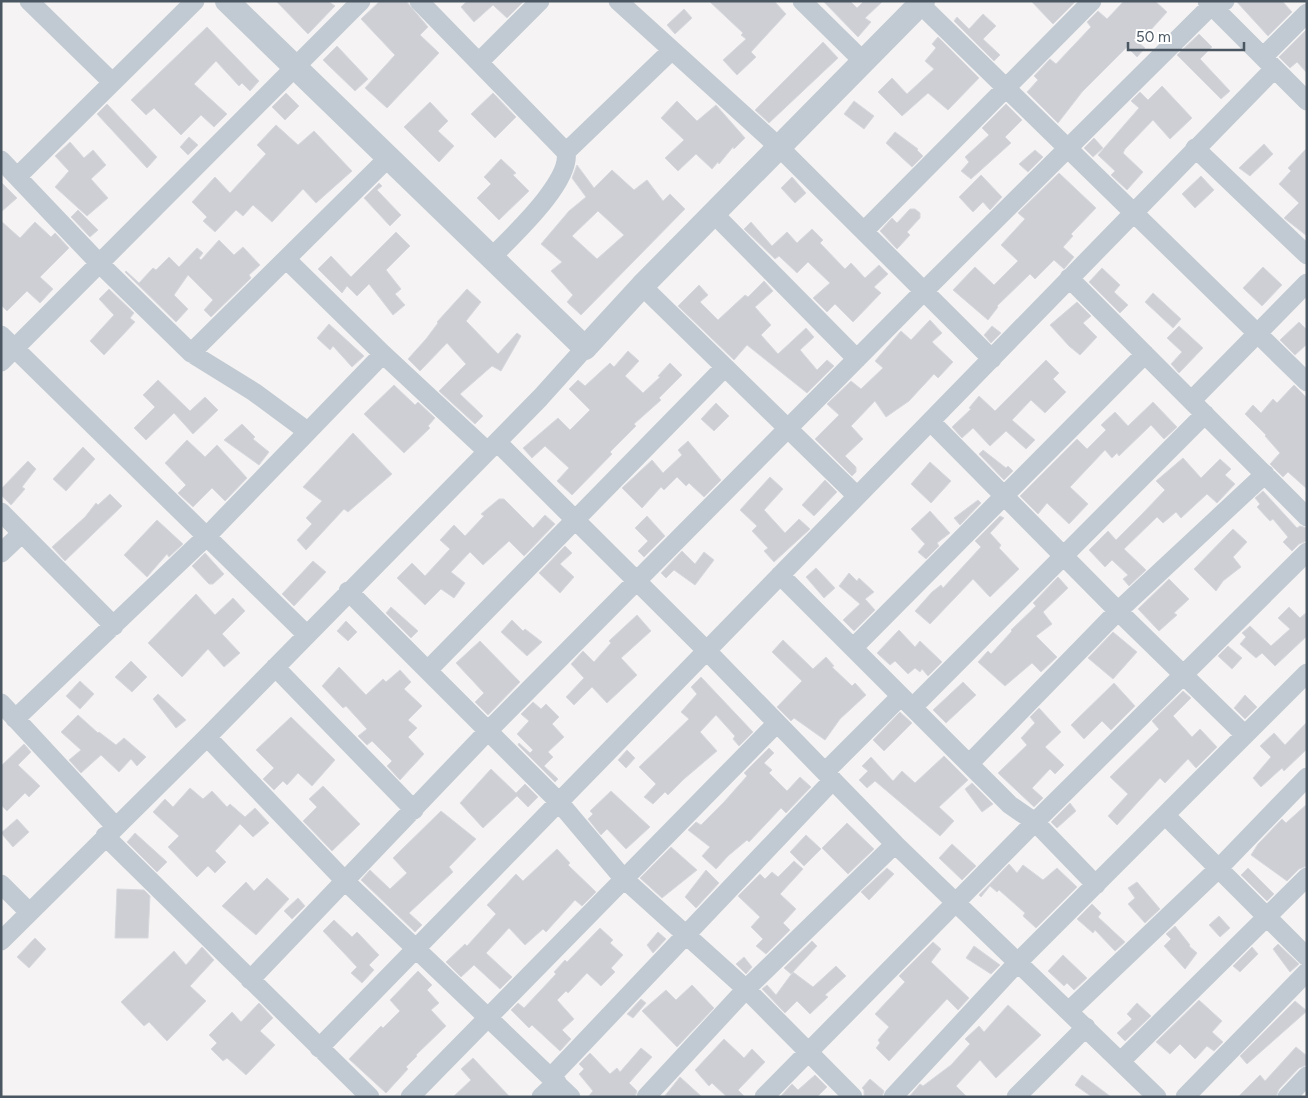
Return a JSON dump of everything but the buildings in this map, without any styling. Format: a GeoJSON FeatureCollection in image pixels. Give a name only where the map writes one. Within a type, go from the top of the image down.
{"type":"FeatureCollection","features":[{"type":"Feature","properties":{"kind":"street"},"geometry":{"type":"LineString","coordinates":[[29,1],[112,82]]}},
{"type":"Feature","properties":{"kind":"street"},"geometry":{"type":"LineString","coordinates":[[18,176],[195,1]]}},
{"type":"Feature","properties":{"kind":"street"},"geometry":{"type":"LineString","coordinates":[[228,1],[585,348]]}},
{"type":"Feature","properties":{"kind":"street"},"geometry":{"type":"LineString","coordinates":[[1,362],[361,1]]}},
{"type":"Feature","properties":{"kind":"street"},"geometry":{"type":"LineString","coordinates":[[419,1],[566,152],[567,160],[555,186],[491,258]]}},
{"type":"Feature","properties":{"kind":"street"},"geometry":{"type":"LineString","coordinates":[[479,62],[540,1]]}},
{"type":"Feature","properties":{"kind":"street"},"geometry":{"type":"LineString","coordinates":[[618,1],[779,147],[992,359]]}},
{"type":"Feature","properties":{"kind":"street"},"geometry":{"type":"LineString","coordinates":[[802,1],[863,61]]}},
{"type":"Feature","properties":{"kind":"street"},"geometry":{"type":"LineString","coordinates":[[864,231],[1092,1]]}},
{"type":"Feature","properties":{"kind":"street"},"geometry":{"type":"LineString","coordinates":[[1,941],[207,737],[348,591],[492,447],[642,286],[921,3],[1307,382]]}},
{"type":"Feature","properties":{"kind":"street"},"geometry":{"type":"LineString","coordinates":[[250,980],[488,731],[924,291],[1214,3],[1268,63],[1307,101]]}},
{"type":"Feature","properties":{"kind":"street"},"geometry":{"type":"LineString","coordinates":[[319,1048],[1133,213],[1195,148],[1268,63],[1307,13]]}},
{"type":"Feature","properties":{"kind":"street"},"geometry":{"type":"LineString","coordinates":[[566,152],[671,51]]}},
{"type":"Feature","properties":{"kind":"street"},"geometry":{"type":"LineString","coordinates":[[1195,148],[1307,255]]}},
{"type":"Feature","properties":{"kind":"street"},"geometry":{"type":"LineString","coordinates":[[191,352],[388,158]]}},
{"type":"Feature","properties":{"kind":"street"},"geometry":{"type":"LineString","coordinates":[[1,160],[99,263],[191,352],[254,392],[307,431]]}},
{"type":"Feature","properties":{"kind":"street"},"geometry":{"type":"LineString","coordinates":[[713,213],[857,359]]}},
{"type":"Feature","properties":{"kind":"street"},"geometry":{"type":"LineString","coordinates":[[286,259],[383,354],[575,521],[707,651],[895,844],[1070,1010],[1121,1061],[1149,1094]]}},
{"type":"Feature","properties":{"kind":"street"},"geometry":{"type":"LineString","coordinates":[[1069,278],[1307,517]]}},
{"type":"Feature","properties":{"kind":"street"},"geometry":{"type":"LineString","coordinates":[[542,1097],[554,1080],[829,776],[1064,555],[1199,407],[1258,334],[1307,283]]}},
{"type":"Feature","properties":{"kind":"street"},"geometry":{"type":"LineString","coordinates":[[642,286],[857,496]]}},
{"type":"Feature","properties":{"kind":"street"},"geometry":{"type":"LineString","coordinates":[[1,335],[306,634]]}},
{"type":"Feature","properties":{"kind":"street"},"geometry":{"type":"LineString","coordinates":[[15,719],[207,536],[383,354]]}},
{"type":"Feature","properties":{"kind":"street"},"geometry":{"type":"LineString","coordinates":[[853,648],[1145,354]]}},
{"type":"Feature","properties":{"kind":"street"},"geometry":{"type":"LineString","coordinates":[[428,670],[724,368]]}},
{"type":"Feature","properties":{"kind":"street"},"geometry":{"type":"LineString","coordinates":[[931,422],[1118,611],[1245,735]]}},
{"type":"Feature","properties":{"kind":"street"},"geometry":{"type":"LineString","coordinates":[[969,764],[1118,611],[1265,474]]}},
{"type":"Feature","properties":{"kind":"street"},"geometry":{"type":"LineString","coordinates":[[1,512],[114,626]]}},
{"type":"Feature","properties":{"kind":"street"},"geometry":{"type":"LineString","coordinates":[[1,553],[21,534]]}},
{"type":"Feature","properties":{"kind":"street"},"geometry":{"type":"LineString","coordinates":[[764,1097],[955,902],[1307,552]]}},
{"type":"Feature","properties":{"kind":"street"},"geometry":{"type":"LineString","coordinates":[[780,575],[969,764],[1010,804],[1035,822],[1096,884]]}},
{"type":"Feature","properties":{"kind":"street"},"geometry":{"type":"LineString","coordinates":[[348,591],[558,802],[623,878],[685,936],[746,989],[853,1097]]}},
{"type":"Feature","properties":{"kind":"street"},"geometry":{"type":"LineString","coordinates":[[275,667],[414,810]]}},
{"type":"Feature","properties":{"kind":"street"},"geometry":{"type":"LineString","coordinates":[[893,1097],[1019,961],[1306,676]]}},
{"type":"Feature","properties":{"kind":"street"},"geometry":{"type":"LineString","coordinates":[[1,703],[110,831],[250,980],[370,1097]]}},
{"type":"Feature","properties":{"kind":"street"},"geometry":{"type":"LineString","coordinates":[[410,1097],[777,723]]}},
{"type":"Feature","properties":{"kind":"street"},"geometry":{"type":"LineString","coordinates":[[207,737],[345,881],[571,1097]]}},
{"type":"Feature","properties":{"kind":"street"},"geometry":{"type":"LineString","coordinates":[[1070,1010],[1218,869],[1307,777]]}},
{"type":"Feature","properties":{"kind":"street"},"geometry":{"type":"LineString","coordinates":[[1165,815],[1266,918],[1307,956]]}},
{"type":"Feature","properties":{"kind":"street"},"geometry":{"type":"LineString","coordinates":[[646,1097],[746,989],[895,844]]}},
{"type":"Feature","properties":{"kind":"street"},"geometry":{"type":"LineString","coordinates":[[1121,1061],[1307,877]]}},
{"type":"Feature","properties":{"kind":"street"},"geometry":{"type":"LineString","coordinates":[[1,884],[29,912]]}},
{"type":"Feature","properties":{"kind":"street"},"geometry":{"type":"LineString","coordinates":[[1185,1097],[1307,972]]}},
{"type":"Feature","properties":{"kind":"street"},"geometry":{"type":"LineString","coordinates":[[1016,1097],[1086,1027]]}},
{"type":"Feature","properties":{"kind":"street"},"geometry":{"type":"LineString","coordinates":[[1287,1097],[1307,1076]]}}]}
